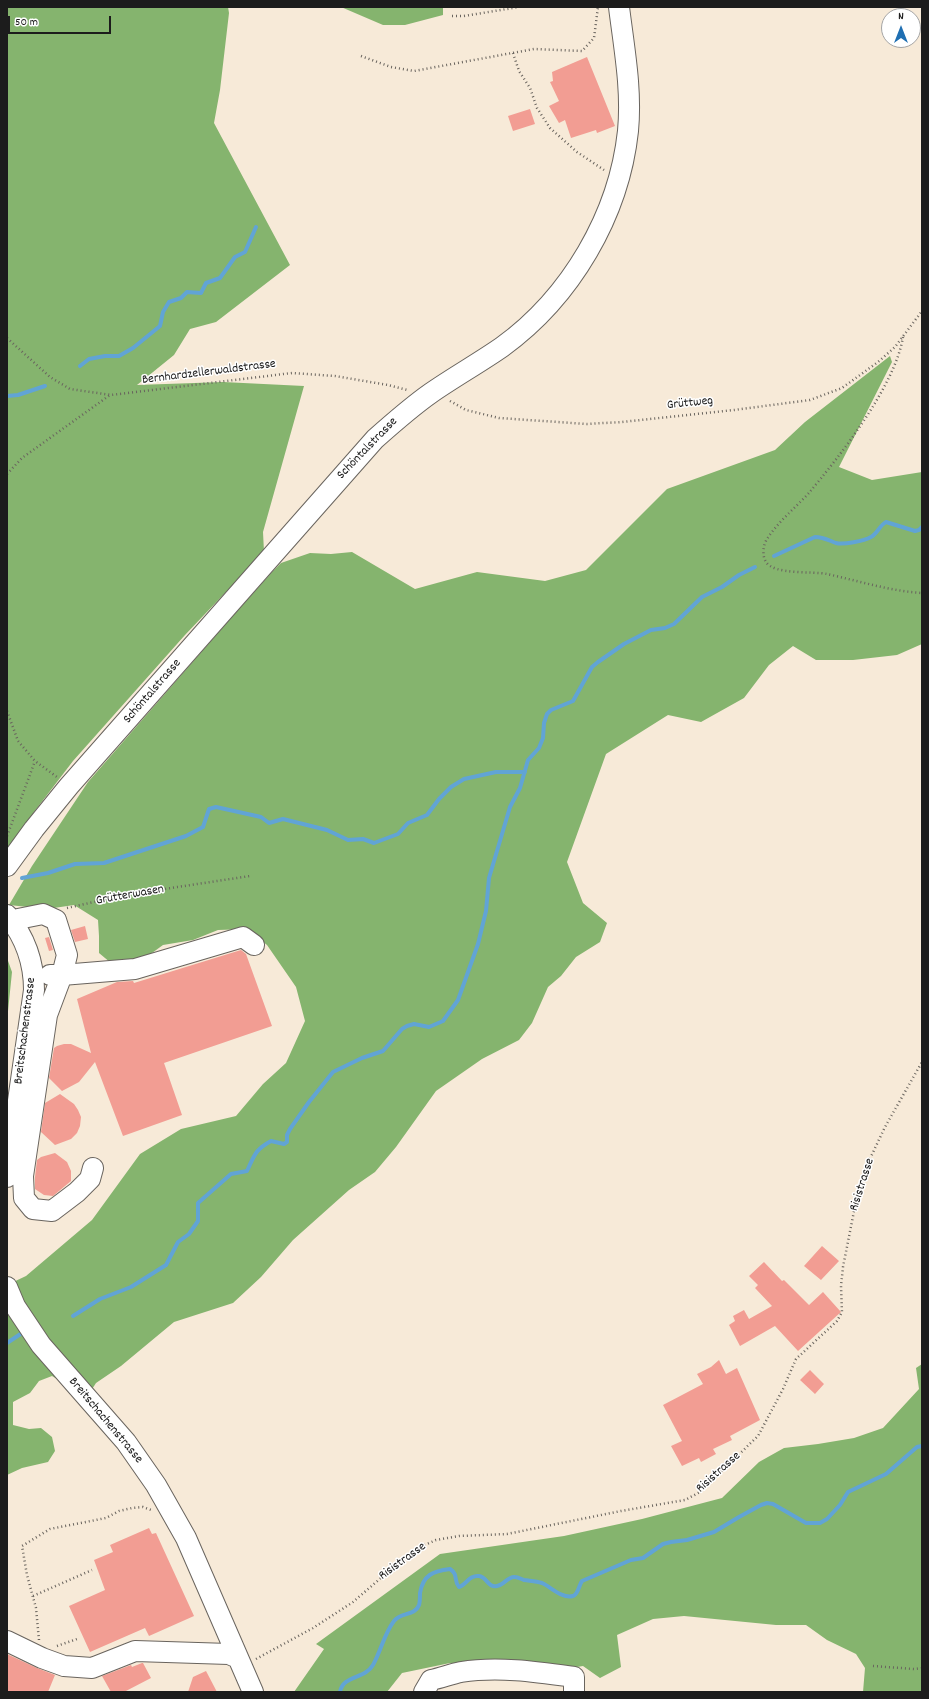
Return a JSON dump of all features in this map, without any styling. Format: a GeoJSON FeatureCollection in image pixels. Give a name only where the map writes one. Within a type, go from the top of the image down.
{"type":"FeatureCollection","features":[{"type":"Feature","properties":{"kind":"street","name":"Schöntalstrasse"},"geometry":{"type":"LineString","coordinates":[[7,866],[34,829],[69,786],[375,439],[398,418],[430,394],[502,347],[533,321],[557,295],[589,251],[606,214],[619,176],[628,131],[629,83],[619,7]]}},
{"type":"Feature","properties":{"kind":"street"},"geometry":{"type":"LineString","coordinates":[[10,918],[18,919],[43,914],[56,920],[67,955],[62,975],[47,1015],[23,1176],[24,1198],[33,1208],[52,1211],[77,1192],[90,1179],[93,1168]]}},
{"type":"Feature","properties":{"kind":"street","name":"Breitschachenstrasse"},"geometry":{"type":"LineString","coordinates":[[7,1177],[34,990],[34,975],[30,954],[10,918]]}},
{"type":"Feature","properties":{"kind":"street"},"geometry":{"type":"LineString","coordinates":[[34,975],[62,975],[135,969],[243,937],[254,945]]}},
{"type":"Feature","properties":{"kind":"street","name":"Breitschachenstrasse"},"geometry":{"type":"LineString","coordinates":[[7,1287],[15,1306],[41,1345],[126,1442],[156,1485],[186,1538],[247,1658],[253,1692]]}},
{"type":"Feature","properties":{"kind":"street"},"geometry":{"type":"LineString","coordinates":[[7,1641],[42,1658],[64,1666],[92,1668],[134,1651],[229,1654],[247,1658]]}},
{"type":"Feature","properties":{"kind":"street"},"geometry":{"type":"LineString","coordinates":[[424,1692],[431,1680],[462,1672],[504,1670],[532,1671],[574,1677],[574,1692]]}},
{"type":"Feature","properties":{"kind":"path"},"geometry":{"type":"LineString","coordinates":[[452,16],[464,16],[519,7]]}},
{"type":"Feature","properties":{"kind":"path"},"geometry":{"type":"LineString","coordinates":[[361,56],[391,67],[414,71],[534,49],[582,51],[594,38],[598,7]]}},
{"type":"Feature","properties":{"kind":"path"},"geometry":{"type":"LineString","coordinates":[[513,53],[519,71],[530,88],[538,108],[550,128],[577,152],[613,175],[619,176]]}},
{"type":"Feature","properties":{"kind":"path","name":"Grüttweg"},"geometry":{"type":"LineString","coordinates":[[430,394],[440,395],[466,410],[499,418],[587,424],[622,422],[773,406],[810,400],[842,388],[878,362],[894,347],[922,311]]}},
{"type":"Feature","properties":{"kind":"path"},"geometry":{"type":"LineString","coordinates":[[903,336],[891,371],[878,396],[848,445],[807,495],[766,540],[763,553],[765,561],[773,568],[825,573],[905,592],[922,592]]}},
{"type":"Feature","properties":{"kind":"path","name":"Bernhardzellerwaldstrasse"},"geometry":{"type":"LineString","coordinates":[[7,338],[50,377],[70,389],[111,395],[292,373],[335,376],[430,394]]}},
{"type":"Feature","properties":{"kind":"path"},"geometry":{"type":"LineString","coordinates":[[7,474],[22,458],[111,395]]}},
{"type":"Feature","properties":{"kind":"path"},"geometry":{"type":"LineString","coordinates":[[7,711],[18,741],[35,761],[69,786]]}},
{"type":"Feature","properties":{"kind":"path"},"geometry":{"type":"LineString","coordinates":[[7,836],[35,761]]}},
{"type":"Feature","properties":{"kind":"path","name":"Grütterwasen"},"geometry":{"type":"LineString","coordinates":[[43,914],[125,895],[250,876]]}},
{"type":"Feature","properties":{"kind":"path","name":"Risistrasse"},"geometry":{"type":"LineString","coordinates":[[247,1658],[313,1628],[353,1602],[414,1551],[436,1540],[459,1536],[507,1534],[621,1511],[685,1500],[700,1492],[758,1436],[783,1389],[796,1359],[837,1321],[842,1312],[841,1286],[843,1267],[857,1196],[868,1163],[885,1127],[922,1062]]}},
{"type":"Feature","properties":{"kind":"path"},"geometry":{"type":"LineString","coordinates":[[42,1658],[36,1608],[27,1575],[22,1546],[50,1529],[106,1518],[119,1511],[143,1507],[162,1513],[170,1509]]}},
{"type":"Feature","properties":{"kind":"path"},"geometry":{"type":"LineString","coordinates":[[33,1596],[92,1570]]}},
{"type":"Feature","properties":{"kind":"path"},"geometry":{"type":"LineString","coordinates":[[872,1666],[914,1669],[922,1668]]}},
{"type":"Feature","properties":{"kind":"green space"},"geometry":{"type":"Polygon","coordinates":[[[7,7],[228,7],[229,13],[220,90],[214,123],[290,265],[216,322],[190,329],[174,355],[137,385],[223,382],[304,386],[263,532],[264,552],[185,635],[73,761],[34,812],[7,862],[7,7]]]}},
{"type":"Feature","properties":{"kind":"green space"},"geometry":{"type":"Polygon","coordinates":[[[341,7],[443,7],[443,15],[405,25],[383,25],[341,7]]]}},
{"type":"Feature","properties":{"kind":"green space"},"geometry":{"type":"Polygon","coordinates":[[[890,356],[892,362],[839,467],[872,480],[922,472],[922,644],[897,655],[853,660],[816,660],[793,646],[769,665],[744,698],[701,722],[668,715],[606,754],[567,862],[583,903],[607,923],[600,942],[576,957],[561,976],[548,987],[532,1023],[519,1040],[482,1059],[436,1091],[396,1147],[375,1172],[349,1190],[293,1240],[261,1277],[233,1303],[174,1322],[121,1366],[96,1383],[87,1397],[52,1376],[39,1381],[30,1393],[13,1402],[13,1425],[29,1429],[41,1428],[52,1437],[55,1451],[48,1462],[22,1468],[7,1475],[7,1285],[26,1276],[92,1220],[140,1154],[181,1129],[236,1116],[263,1084],[286,1063],[305,1021],[296,987],[267,945],[247,929],[218,930],[193,940],[163,945],[141,961],[117,968],[99,953],[98,920],[74,905],[47,909],[9,905],[32,866],[88,782],[281,563],[310,553],[331,554],[352,552],[415,589],[477,572],[545,581],[586,570],[667,489],[775,450],[805,422],[890,356]]]}},
{"type":"Feature","properties":{"kind":"green space"},"geometry":{"type":"Polygon","coordinates":[[[7,958],[12,972],[7,1021],[7,958]]]}},
{"type":"Feature","properties":{"kind":"green space"},"geometry":{"type":"Polygon","coordinates":[[[922,1364],[922,1692],[863,1692],[865,1668],[856,1654],[827,1640],[806,1625],[776,1625],[684,1616],[653,1619],[617,1635],[621,1667],[600,1678],[583,1666],[565,1669],[543,1662],[450,1663],[402,1673],[387,1692],[294,1692],[324,1649],[316,1644],[440,1554],[564,1536],[642,1519],[722,1498],[759,1462],[784,1448],[854,1438],[883,1428],[919,1389],[916,1368],[922,1364]]]}},
{"type":"Feature","properties":{"kind":"building"},"geometry":{"type":"Polygon","coordinates":[[[587,57],[615,126],[597,133],[596,130],[571,138],[565,120],[559,123],[549,106],[559,101],[550,82],[553,81],[552,72],[587,57]]]}},
{"type":"Feature","properties":{"kind":"building"},"geometry":{"type":"Polygon","coordinates":[[[530,109],[535,124],[513,131],[508,116],[530,109]]]}},
{"type":"Feature","properties":{"kind":"building"},"geometry":{"type":"Polygon","coordinates":[[[85,926],[88,939],[75,942],[71,930],[85,926]]]}},
{"type":"Feature","properties":{"kind":"building"},"geometry":{"type":"Polygon","coordinates":[[[49,937],[53,950],[49,951],[45,938],[49,937]]]}},
{"type":"Feature","properties":{"kind":"building"},"geometry":{"type":"Polygon","coordinates":[[[241,950],[246,954],[272,1026],[164,1063],[182,1115],[123,1136],[95,1062],[79,1082],[62,1091],[49,1078],[54,1048],[57,1046],[71,1044],[91,1053],[77,999],[117,982],[133,981],[134,983],[241,950]]]}},
{"type":"Feature","properties":{"kind":"building"},"geometry":{"type":"Polygon","coordinates":[[[60,1094],[74,1104],[81,1117],[80,1126],[77,1133],[71,1139],[55,1145],[41,1132],[45,1103],[60,1094]]]}},
{"type":"Feature","properties":{"kind":"building"},"geometry":{"type":"Polygon","coordinates":[[[55,1153],[67,1162],[71,1171],[71,1181],[53,1196],[44,1195],[35,1189],[37,1160],[41,1157],[55,1153]]]}},
{"type":"Feature","properties":{"kind":"building"},"geometry":{"type":"Polygon","coordinates":[[[822,1246],[839,1261],[821,1280],[804,1266],[822,1246]]]}},
{"type":"Feature","properties":{"kind":"building"},"geometry":{"type":"Polygon","coordinates":[[[764,1262],[782,1281],[784,1280],[809,1305],[823,1292],[841,1312],[798,1351],[775,1326],[740,1346],[729,1325],[735,1321],[733,1316],[744,1310],[749,1319],[772,1306],[755,1288],[758,1285],[749,1276],[764,1262]]]}},
{"type":"Feature","properties":{"kind":"building"},"geometry":{"type":"Polygon","coordinates":[[[719,1360],[726,1374],[737,1368],[760,1420],[730,1436],[732,1440],[713,1449],[716,1454],[701,1462],[699,1458],[682,1466],[671,1446],[682,1441],[663,1405],[703,1384],[697,1374],[711,1367],[719,1360]]]}},
{"type":"Feature","properties":{"kind":"building"},"geometry":{"type":"Polygon","coordinates":[[[810,1370],[824,1384],[815,1394],[800,1380],[810,1370]]]}},
{"type":"Feature","properties":{"kind":"building"},"geometry":{"type":"Polygon","coordinates":[[[149,1528],[152,1534],[156,1533],[194,1616],[149,1636],[145,1628],[90,1652],[69,1606],[105,1590],[94,1560],[113,1552],[110,1545],[149,1528]]]}},
{"type":"Feature","properties":{"kind":"building"},"geometry":{"type":"Polygon","coordinates":[[[7,1654],[55,1675],[48,1692],[7,1692],[7,1654]]]}},
{"type":"Feature","properties":{"kind":"building"},"geometry":{"type":"Polygon","coordinates":[[[142,1663],[151,1678],[124,1692],[111,1692],[102,1676],[131,1665],[132,1667],[142,1663]]]}},
{"type":"Feature","properties":{"kind":"building"},"geometry":{"type":"Polygon","coordinates":[[[206,1671],[217,1692],[188,1692],[193,1677],[206,1671]]]}},
{"type":"Feature","properties":{"kind":"waterway"},"geometry":{"type":"LineString","coordinates":[[80,366],[89,359],[105,356],[119,356],[133,348],[160,326],[163,312],[169,302],[181,298],[187,292],[201,293],[206,283],[220,278],[235,257],[245,252],[256,227]]}},
{"type":"Feature","properties":{"kind":"waterway"},"geometry":{"type":"LineString","coordinates":[[7,396],[18,395],[45,386]]}},
{"type":"Feature","properties":{"kind":"waterway"},"geometry":{"type":"LineString","coordinates":[[774,556],[815,537],[823,538],[836,543],[848,543],[864,540],[873,536],[886,522],[915,531],[922,527]]}},
{"type":"Feature","properties":{"kind":"waterway"},"geometry":{"type":"LineString","coordinates":[[73,1316],[100,1299],[131,1287],[166,1265],[178,1242],[189,1234],[198,1221],[198,1203],[231,1174],[247,1171],[256,1153],[266,1144],[271,1141],[284,1144],[287,1142],[287,1135],[290,1129],[333,1072],[362,1058],[383,1051],[402,1029],[407,1026],[414,1024],[429,1027],[443,1021],[458,1000],[478,944],[486,911],[489,878],[510,807],[520,788],[528,760],[539,748],[543,738],[544,723],[547,714],[551,710],[573,701],[592,667],[598,662],[624,644],[651,630],[665,628],[674,624],[702,597],[755,567]]}},
{"type":"Feature","properties":{"kind":"waterway"},"geometry":{"type":"LineString","coordinates":[[22,878],[48,873],[75,864],[104,863],[186,836],[203,827],[209,809],[216,807],[261,817],[269,823],[283,819],[327,830],[348,840],[363,839],[374,843],[398,834],[408,823],[427,815],[439,799],[451,787],[464,779],[496,772],[525,772]]}},
{"type":"Feature","properties":{"kind":"waterway"},"geometry":{"type":"LineString","coordinates":[[7,1343],[22,1333]]}},
{"type":"Feature","properties":{"kind":"waterway"},"geometry":{"type":"LineString","coordinates":[[340,1692],[345,1683],[365,1673],[373,1665],[385,1637],[394,1621],[400,1616],[411,1613],[417,1608],[419,1604],[421,1587],[426,1578],[434,1573],[450,1569],[453,1571],[459,1587],[476,1576],[484,1578],[489,1584],[494,1586],[497,1586],[510,1578],[516,1577],[524,1580],[536,1581],[565,1596],[573,1596],[577,1592],[582,1581],[631,1560],[643,1558],[663,1544],[687,1540],[714,1532],[767,1503],[773,1504],[806,1523],[820,1523],[827,1519],[840,1505],[848,1492],[886,1474],[917,1447],[922,1446]]}}]}
